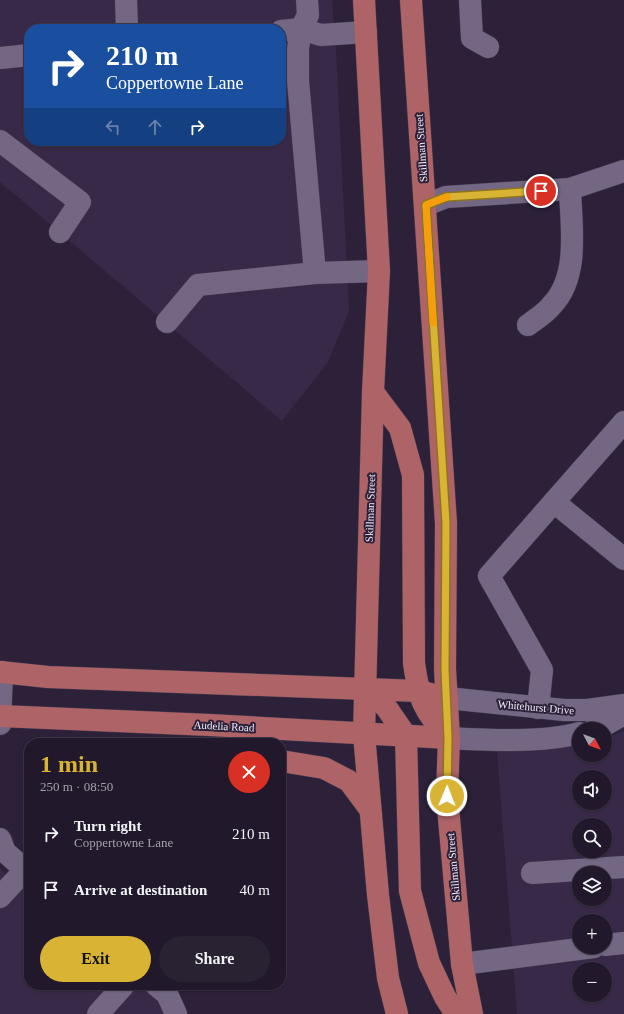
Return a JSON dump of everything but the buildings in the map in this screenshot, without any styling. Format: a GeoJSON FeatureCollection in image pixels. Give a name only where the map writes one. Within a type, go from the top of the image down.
{"type":"FeatureCollection","features":[{"type":"Feature","properties":{"kind":"main road","name":"Skillman Street"},"geometry":{"type":"LineString","coordinates":[[364,0],[379,271],[373,392],[364,734],[370,808],[388,970],[397,1014]]}},
{"type":"Feature","properties":{"kind":"main road","name":"Skillman Street"},"geometry":{"type":"LineString","coordinates":[[411,0],[426,205],[446,523],[445,669],[448,738],[447,796],[462,964],[472,1014]]}},
{"type":"Feature","properties":{"kind":"main road"},"geometry":{"type":"LineString","coordinates":[[373,392],[400,428],[413,475],[414,663],[418,691],[430,719],[448,738]]}},
{"type":"Feature","properties":{"kind":"main road"},"geometry":{"type":"LineString","coordinates":[[1,672],[48,677],[418,691],[447,698]]}},
{"type":"Feature","properties":{"kind":"main road"},"geometry":{"type":"LineString","coordinates":[[365,689],[386,706],[406,736],[410,891],[429,963],[445,998],[456,1014]]}},
{"type":"Feature","properties":{"kind":"main road","name":"Audelia Road"},"geometry":{"type":"LineString","coordinates":[[0,716],[210,725],[448,738]]}},
{"type":"Feature","properties":{"kind":"main road"},"geometry":{"type":"LineString","coordinates":[[210,725],[224,738]]}},
{"type":"Feature","properties":{"kind":"main road"},"geometry":{"type":"LineString","coordinates":[[286,762],[324,768],[349,781],[370,808]]}},
{"type":"Feature","properties":{"kind":"street"},"geometry":{"type":"LineString","coordinates":[[126,0],[127,24]]}},
{"type":"Feature","properties":{"kind":"street"},"geometry":{"type":"LineString","coordinates":[[291,30],[308,15],[307,0]]}},
{"type":"Feature","properties":{"kind":"street"},"geometry":{"type":"LineString","coordinates":[[470,0],[472,38],[488,47]]}},
{"type":"Feature","properties":{"kind":"street"},"geometry":{"type":"LineString","coordinates":[[291,30],[321,34],[366,32]]}},
{"type":"Feature","properties":{"kind":"street"},"geometry":{"type":"LineString","coordinates":[[291,30],[298,49],[298,81],[314,273]]}},
{"type":"Feature","properties":{"kind":"street"},"geometry":{"type":"LineString","coordinates":[[0,58],[24,56]]}},
{"type":"Feature","properties":{"kind":"street"},"geometry":{"type":"LineString","coordinates":[[0,141],[80,202],[60,232]]}},
{"type":"Feature","properties":{"kind":"street"},"geometry":{"type":"LineString","coordinates":[[426,205],[446,197],[570,188],[624,171]]}},
{"type":"Feature","properties":{"kind":"street"},"geometry":{"type":"LineString","coordinates":[[528,325],[553,305],[567,281],[572,254],[570,188]]}},
{"type":"Feature","properties":{"kind":"street"},"geometry":{"type":"LineString","coordinates":[[167,322],[198,285],[314,273],[379,271]]}},
{"type":"Feature","properties":{"kind":"street"},"geometry":{"type":"LineString","coordinates":[[538,708],[542,670],[489,576],[624,422]]}},
{"type":"Feature","properties":{"kind":"street"},"geometry":{"type":"LineString","coordinates":[[554,502],[624,559]]}},
{"type":"Feature","properties":{"kind":"street"},"geometry":{"type":"LineString","coordinates":[[0,724],[1,672]]}},
{"type":"Feature","properties":{"kind":"street","name":"Whitehurst Drive"},"geometry":{"type":"LineString","coordinates":[[447,698],[538,708],[588,710],[624,704]]}},
{"type":"Feature","properties":{"kind":"street"},"geometry":{"type":"LineString","coordinates":[[611,722],[624,714]]}},
{"type":"Feature","properties":{"kind":"street"},"geometry":{"type":"LineString","coordinates":[[448,738],[481,740],[559,738],[572,735]]}},
{"type":"Feature","properties":{"kind":"street"},"geometry":{"type":"LineString","coordinates":[[0,839],[5,852],[24,869]]}},
{"type":"Feature","properties":{"kind":"street"},"geometry":{"type":"LineString","coordinates":[[532,873],[624,867]]}},
{"type":"Feature","properties":{"kind":"street"},"geometry":{"type":"LineString","coordinates":[[0,897],[24,875]]}},
{"type":"Feature","properties":{"kind":"street"},"geometry":{"type":"LineString","coordinates":[[612,945],[624,943]]}},
{"type":"Feature","properties":{"kind":"street"},"geometry":{"type":"LineString","coordinates":[[462,964],[572,950]]}},
{"type":"Feature","properties":{"kind":"street"},"geometry":{"type":"LineString","coordinates":[[98,1014],[120,990]]}},
{"type":"Feature","properties":{"kind":"street"},"geometry":{"type":"LineString","coordinates":[[162,990],[167,994],[176,1014]]}},
{"type":"Feature","properties":{"kind":"shaded area"},"geometry":{"type":"Polygon","coordinates":[[[0,0],[332,0],[336,49],[349,312],[328,362],[282,421],[0,182],[0,0]]]}},
{"type":"Feature","properties":{"kind":"shaded area"},"geometry":{"type":"Polygon","coordinates":[[[624,731],[624,1014],[517,1014],[496,739],[572,742],[572,762],[612,762],[612,735],[624,731]]]}},
{"type":"Feature","properties":{"kind":"shaded area"},"geometry":{"type":"Polygon","coordinates":[[[0,869],[24,888],[24,990],[153,990],[184,1014],[0,1014],[0,869]]]}},
{"type":"Feature","properties":{"kind":"slow traffic"},"geometry":{"type":"LineString","coordinates":[[433,323],[426,205],[447,197]]}},
{"type":"Feature","properties":{"kind":"route"},"geometry":{"type":"LineString","coordinates":[[447,796],[448,738],[445,669],[447,616],[446,523],[426,205],[446,197],[541,191]]}}]}
